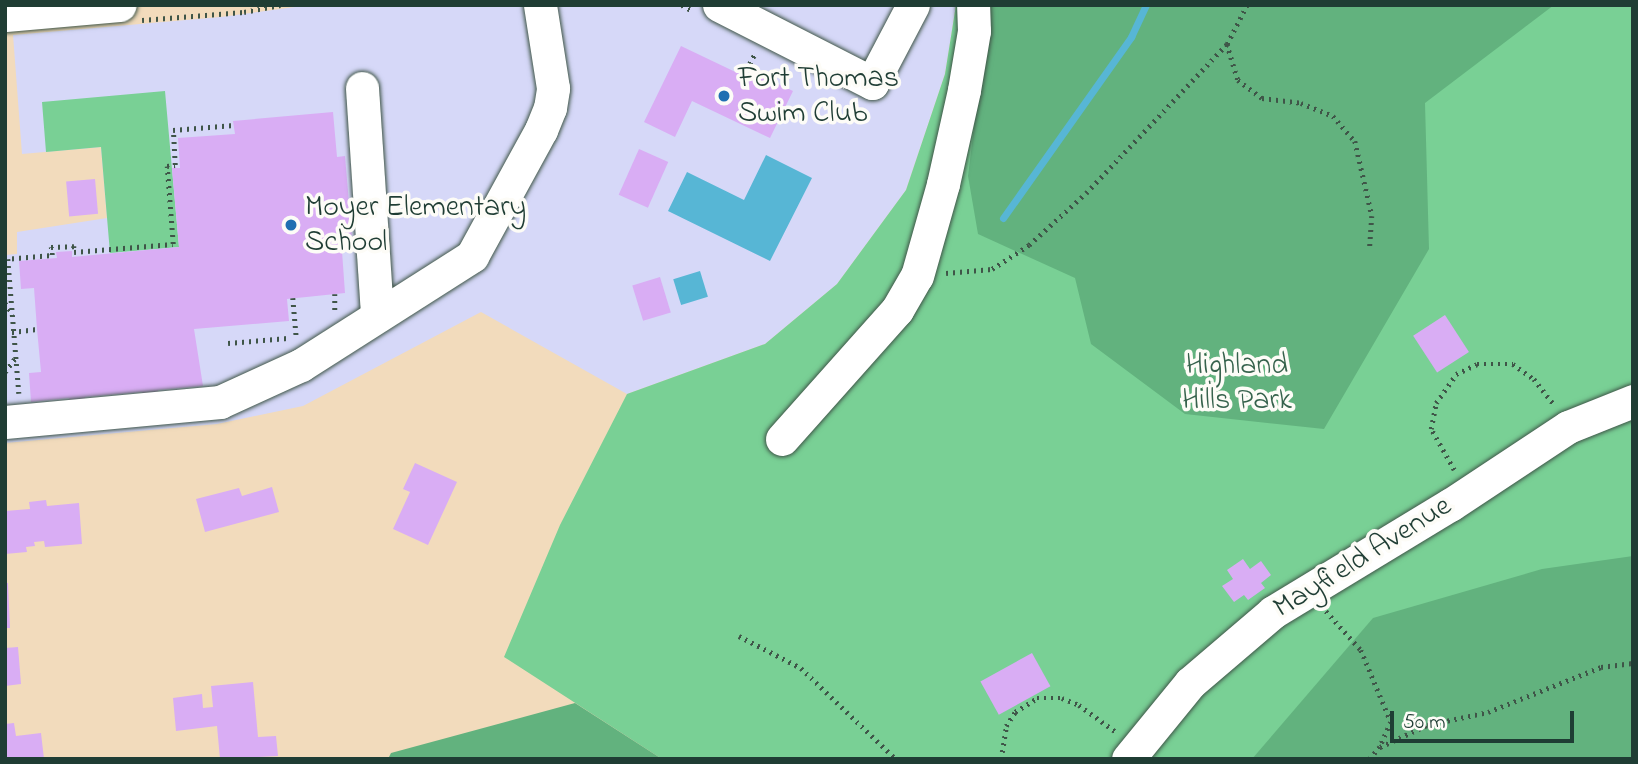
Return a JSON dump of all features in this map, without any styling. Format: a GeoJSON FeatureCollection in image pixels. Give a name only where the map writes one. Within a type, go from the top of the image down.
{"type":"FeatureCollection","features":[{"type":"Feature","properties":{"kind":"street"},"geometry":{"type":"LineString","coordinates":[[5,15],[120,5]]}},
{"type":"Feature","properties":{"kind":"street"},"geometry":{"type":"LineString","coordinates":[[12,412],[220,401],[301,365],[472,256],[541,130],[553,88],[540,5]]}},
{"type":"Feature","properties":{"kind":"street"},"geometry":{"type":"LineString","coordinates":[[719,5],[872,83],[913,5]]}},
{"type":"Feature","properties":{"kind":"street"},"geometry":{"type":"LineString","coordinates":[[782,439],[897,310],[917,276],[943,184],[964,90],[974,31],[973,5]]}},
{"type":"Feature","properties":{"kind":"street"},"geometry":{"type":"LineString","coordinates":[[362,88],[377,316]]}},
{"type":"Feature","properties":{"kind":"street","name":"Mayfield Avenue"},"geometry":{"type":"LineString","coordinates":[[1127,749],[1190,682],[1273,612],[1468,493],[1568,427],[1633,401]]}},
{"type":"Feature","properties":{"kind":"path"},"geometry":{"type":"LineString","coordinates":[[917,276],[992,269],[1029,244],[1086,193],[1227,44],[1247,5]]}},
{"type":"Feature","properties":{"kind":"path"},"geometry":{"type":"LineString","coordinates":[[1227,44],[1238,80],[1262,98],[1301,103],[1332,116],[1355,141],[1372,216],[1370,246]]}},
{"type":"Feature","properties":{"kind":"path"},"geometry":{"type":"LineString","coordinates":[[12,412],[16,357],[7,259],[52,255],[51,247],[74,246],[74,252],[173,244],[167,166],[175,164],[173,130],[234,125]]}},
{"type":"Feature","properties":{"kind":"path"},"geometry":{"type":"LineString","coordinates":[[293,298],[297,345]]}},
{"type":"Feature","properties":{"kind":"path"},"geometry":{"type":"LineString","coordinates":[[5,303],[13,314]]}},
{"type":"Feature","properties":{"kind":"path"},"geometry":{"type":"LineString","coordinates":[[5,332],[37,329]]}},
{"type":"Feature","properties":{"kind":"path"},"geometry":{"type":"LineString","coordinates":[[228,343],[296,337]]}},
{"type":"Feature","properties":{"kind":"path"},"geometry":{"type":"LineString","coordinates":[[5,372],[16,357]]}},
{"type":"Feature","properties":{"kind":"path"},"geometry":{"type":"LineString","coordinates":[[1468,493],[1431,429],[1436,403],[1456,374],[1477,364],[1513,364],[1534,379],[1568,427]]}},
{"type":"Feature","properties":{"kind":"path"},"geometry":{"type":"LineString","coordinates":[[1307,593],[1361,650],[1391,722],[1380,747],[1370,759]]}},
{"type":"Feature","properties":{"kind":"path"},"geometry":{"type":"LineString","coordinates":[[739,636],[801,668],[896,759]]}},
{"type":"Feature","properties":{"kind":"path"},"geometry":{"type":"LineString","coordinates":[[1380,747],[1427,724],[1488,712],[1601,667],[1633,663]]}},
{"type":"Feature","properties":{"kind":"path"},"geometry":{"type":"LineString","coordinates":[[1002,759],[1006,726],[1015,712],[1037,698],[1062,698],[1079,705],[1127,749]]}},
{"type":"Feature","properties":{"kind":"shaded area","name":"Moyer Elementary School"},"geometry":{"type":"Polygon","coordinates":[[[310,5],[956,5],[945,74],[906,190],[837,284],[765,344],[627,394],[481,312],[303,406],[217,424],[5,443],[5,255],[17,254],[17,232],[107,218],[101,147],[22,154],[13,35],[221,17],[310,5]]]}},
{"type":"Feature","properties":{"kind":"green space","name":"Highland Hills Park"},"geometry":{"type":"Polygon","coordinates":[[[956,5],[1633,5],[1633,759],[662,759],[504,657],[560,525],[627,394],[765,344],[837,284],[906,190],[945,74],[956,5]]]}},
{"type":"Feature","properties":{"kind":"green space"},"geometry":{"type":"Polygon","coordinates":[[[989,5],[1554,5],[1425,103],[1429,249],[1324,429],[1185,414],[1091,344],[1075,278],[978,234],[968,176],[989,5]]]}},
{"type":"Feature","properties":{"kind":"green space"},"geometry":{"type":"Polygon","coordinates":[[[165,91],[179,247],[110,253],[101,147],[46,152],[42,102],[165,91]]]}},
{"type":"Feature","properties":{"kind":"green space"},"geometry":{"type":"Polygon","coordinates":[[[1633,556],[1633,759],[1252,759],[1373,618],[1542,569],[1633,556]]]}},
{"type":"Feature","properties":{"kind":"green space"},"geometry":{"type":"Polygon","coordinates":[[[575,703],[662,759],[388,759],[391,753],[575,703]]]}},
{"type":"Feature","properties":{"kind":"water"},"geometry":{"type":"Polygon","coordinates":[[[766,155],[812,178],[770,261],[668,211],[687,172],[744,200],[766,155]]]}},
{"type":"Feature","properties":{"kind":"water"},"geometry":{"type":"Polygon","coordinates":[[[700,271],[708,297],[681,305],[673,279],[700,271]]]}},
{"type":"Feature","properties":{"kind":"building","name":"Fort Thomas Swim Club"},"geometry":{"type":"Polygon","coordinates":[[[681,46],[748,78],[751,71],[793,91],[770,138],[692,101],[675,137],[644,122],[681,46]]]}},
{"type":"Feature","properties":{"kind":"building"},"geometry":{"type":"Polygon","coordinates":[[[333,112],[337,157],[345,156],[353,250],[342,251],[345,293],[287,299],[289,321],[194,329],[203,386],[158,390],[159,397],[143,398],[142,392],[85,397],[86,402],[70,403],[69,398],[31,402],[29,373],[41,372],[34,288],[21,289],[19,261],[57,258],[56,252],[72,251],[72,257],[179,247],[172,168],[180,168],[178,138],[235,134],[233,121],[333,112]]]}},
{"type":"Feature","properties":{"kind":"building"},"geometry":{"type":"Polygon","coordinates":[[[639,149],[668,162],[648,208],[619,195],[639,149]]]}},
{"type":"Feature","properties":{"kind":"building"},"geometry":{"type":"Polygon","coordinates":[[[95,179],[98,214],[69,216],[66,182],[95,179]]]}},
{"type":"Feature","properties":{"kind":"building"},"geometry":{"type":"Polygon","coordinates":[[[660,277],[671,312],[643,321],[632,285],[660,277]]]}},
{"type":"Feature","properties":{"kind":"building"},"geometry":{"type":"Polygon","coordinates":[[[1445,315],[1469,352],[1437,373],[1413,336],[1445,315]]]}},
{"type":"Feature","properties":{"kind":"building"},"geometry":{"type":"Polygon","coordinates":[[[415,463],[457,482],[428,545],[393,529],[410,492],[403,489],[415,463]]]}},
{"type":"Feature","properties":{"kind":"building"},"geometry":{"type":"Polygon","coordinates":[[[272,487],[279,512],[205,532],[196,499],[239,488],[242,496],[272,487]]]}},
{"type":"Feature","properties":{"kind":"building"},"geometry":{"type":"Polygon","coordinates":[[[46,500],[47,506],[79,503],[82,544],[45,547],[44,541],[34,542],[35,546],[26,547],[27,552],[5,554],[5,511],[30,509],[29,502],[46,500]]]}},
{"type":"Feature","properties":{"kind":"building"},"geometry":{"type":"Polygon","coordinates":[[[1243,559],[1250,569],[1261,561],[1271,575],[1261,583],[1265,588],[1248,600],[1244,595],[1234,602],[1222,586],[1233,579],[1227,570],[1243,559]]]}},
{"type":"Feature","properties":{"kind":"building"},"geometry":{"type":"Polygon","coordinates":[[[5,583],[8,583],[10,628],[5,628],[5,583]]]}},
{"type":"Feature","properties":{"kind":"building"},"geometry":{"type":"Polygon","coordinates":[[[18,647],[21,684],[5,686],[5,648],[18,647]]]}},
{"type":"Feature","properties":{"kind":"building"},"geometry":{"type":"Polygon","coordinates":[[[1032,653],[1050,686],[999,715],[980,682],[1032,653]]]}},
{"type":"Feature","properties":{"kind":"building"},"geometry":{"type":"Polygon","coordinates":[[[253,682],[258,737],[276,736],[278,756],[220,759],[217,726],[176,731],[173,698],[202,694],[203,708],[213,707],[211,686],[253,682]]]}},
{"type":"Feature","properties":{"kind":"building"},"geometry":{"type":"Polygon","coordinates":[[[14,723],[16,736],[41,733],[44,759],[5,759],[5,724],[14,723]]]}},
{"type":"Feature","properties":{"kind":"waterway"},"geometry":{"type":"LineString","coordinates":[[1003,218],[1131,37],[1146,5]]}},
{"type":"Feature","properties":{"kind":"place","name":"Fort Thomas Swim Club"},"geometry":{"type":"Point","coordinates":[724,96]}},
{"type":"Feature","properties":{"kind":"place","name":"Moyer Elementary School"},"geometry":{"type":"Point","coordinates":[291,225]}}]}
